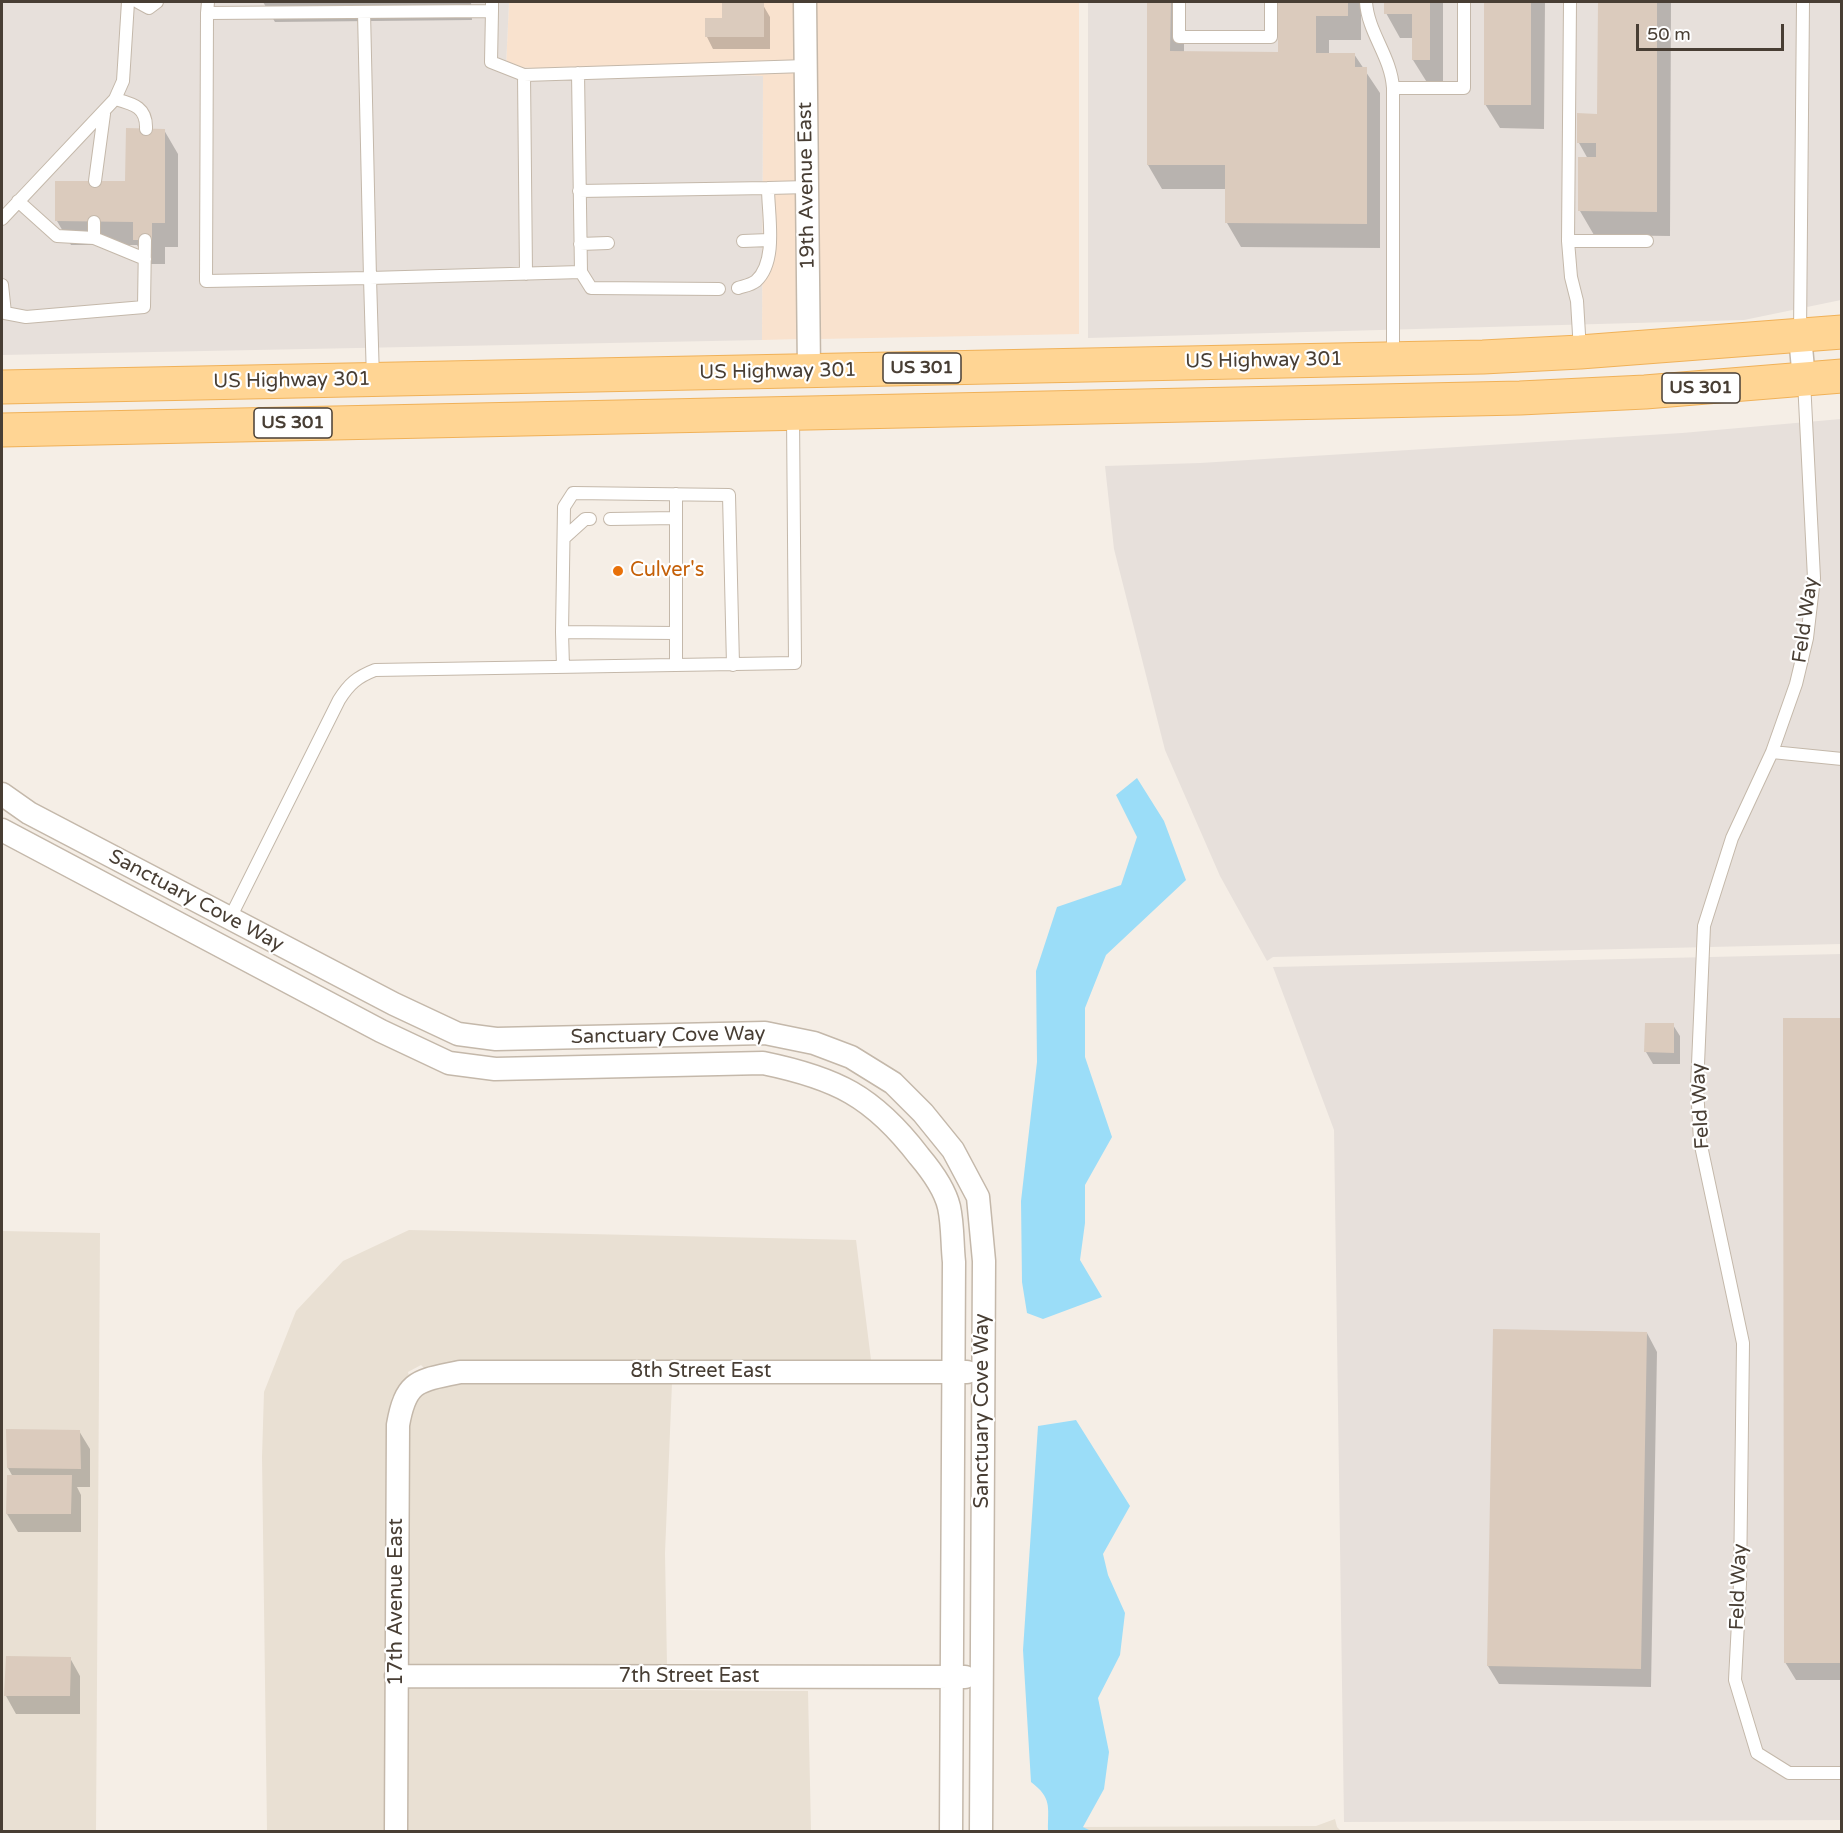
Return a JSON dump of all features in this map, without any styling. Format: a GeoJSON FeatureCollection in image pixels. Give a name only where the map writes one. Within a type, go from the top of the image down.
{"type":"FeatureCollection","features":[{"type":"Feature","properties":{"kind":"main road","name":"US Highway 301"},"geometry":{"type":"LineString","coordinates":[[2,387],[1393,359],[1580,352],[1842,332]]}},
{"type":"Feature","properties":{"kind":"main road"},"geometry":{"type":"LineString","coordinates":[[1141,405],[1259,382],[1359,379],[1377,375],[1393,359]]}},
{"type":"Feature","properties":{"kind":"main road"},"geometry":{"type":"LineString","coordinates":[[793,412],[821,395],[854,386],[983,382],[1010,366]]}},
{"type":"Feature","properties":{"kind":"main road"},"geometry":{"type":"LineString","coordinates":[[647,415],[790,386],[809,371]]}},
{"type":"Feature","properties":{"kind":"main road","name":"US 301"},"geometry":{"type":"LineString","coordinates":[[2,430],[1520,398],[1842,376]]}},
{"type":"Feature","properties":{"kind":"street","name":"19th Avenue East"},"geometry":{"type":"LineString","coordinates":[[805,2],[809,371]]}},
{"type":"Feature","properties":{"kind":"street"},"geometry":{"type":"LineString","coordinates":[[1800,336],[1804,380]]}},
{"type":"Feature","properties":{"kind":"street","name":"Sanctuary Cove Way"},"geometry":{"type":"LineString","coordinates":[[2,794],[29,813],[458,1034],[496,1039],[765,1033],[814,1043],[851,1057],[894,1083],[923,1113],[953,1150],[978,1197],[984,1261],[981,1832]]}},
{"type":"Feature","properties":{"kind":"street"},"geometry":{"type":"LineString","coordinates":[[6,840],[29,813]]}},
{"type":"Feature","properties":{"kind":"street","name":"Sanctuary Cove Way"},"geometry":{"type":"LineString","coordinates":[[6,840],[381,1031],[449,1063],[495,1069],[763,1063],[806,1071],[838,1084],[875,1106],[901,1132],[928,1166],[949,1205],[954,1262],[951,1832]]}},
{"type":"Feature","properties":{"kind":"street","name":"8th Street East"},"geometry":{"type":"LineString","coordinates":[[421,1381],[460,1371],[982,1372]]}},
{"type":"Feature","properties":{"kind":"street","name":"17th Avenue East"},"geometry":{"type":"LineString","coordinates":[[396,1832],[398,1425],[402,1399],[421,1381]]}},
{"type":"Feature","properties":{"kind":"street","name":"7th Street East"},"geometry":{"type":"LineString","coordinates":[[396,1676],[982,1676]]}},
{"type":"Feature","properties":{"kind":"lane"},"geometry":{"type":"LineString","coordinates":[[2,219],[104,114],[115,99],[123,81],[128,2]]}},
{"type":"Feature","properties":{"kind":"lane"},"geometry":{"type":"LineString","coordinates":[[138,2],[149,8],[157,2]]}},
{"type":"Feature","properties":{"kind":"lane"},"geometry":{"type":"LineString","coordinates":[[1179,2],[1179,37],[1271,37],[1271,2]]}},
{"type":"Feature","properties":{"kind":"lane"},"geometry":{"type":"LineString","coordinates":[[1366,2],[1371,29],[1391,70],[1394,88],[1393,359]]}},
{"type":"Feature","properties":{"kind":"lane"},"geometry":{"type":"LineString","coordinates":[[1394,88],[1464,88],[1464,2]]}},
{"type":"Feature","properties":{"kind":"lane"},"geometry":{"type":"LineString","coordinates":[[1570,2],[1568,241],[1571,277],[1577,301],[1580,352]]}},
{"type":"Feature","properties":{"kind":"lane"},"geometry":{"type":"LineString","coordinates":[[1800,336],[1803,2]]}},
{"type":"Feature","properties":{"kind":"lane"},"geometry":{"type":"LineString","coordinates":[[581,272],[206,281],[208,7],[364,12],[492,6],[491,62],[524,75],[806,66]]}},
{"type":"Feature","properties":{"kind":"lane"},"geometry":{"type":"LineString","coordinates":[[364,12],[374,380]]}},
{"type":"Feature","properties":{"kind":"lane"},"geometry":{"type":"LineString","coordinates":[[578,73],[581,272],[591,288],[719,289]]}},
{"type":"Feature","properties":{"kind":"lane"},"geometry":{"type":"LineString","coordinates":[[524,75],[526,274]]}},
{"type":"Feature","properties":{"kind":"lane"},"geometry":{"type":"LineString","coordinates":[[115,99],[134,104],[142,111],[147,118],[146,129]]}},
{"type":"Feature","properties":{"kind":"lane"},"geometry":{"type":"LineString","coordinates":[[95,181],[104,114]]}},
{"type":"Feature","properties":{"kind":"lane"},"geometry":{"type":"LineString","coordinates":[[579,191],[808,187]]}},
{"type":"Feature","properties":{"kind":"lane"},"geometry":{"type":"LineString","coordinates":[[738,288],[754,283],[764,271],[769,240],[768,188]]}},
{"type":"Feature","properties":{"kind":"lane"},"geometry":{"type":"LineString","coordinates":[[18,201],[57,236],[94,238],[145,260]]}},
{"type":"Feature","properties":{"kind":"lane"},"geometry":{"type":"LineString","coordinates":[[94,222],[94,238]]}},
{"type":"Feature","properties":{"kind":"lane"},"geometry":{"type":"LineString","coordinates":[[2,285],[5,313],[26,317],[144,307],[146,240]]}},
{"type":"Feature","properties":{"kind":"lane"},"geometry":{"type":"LineString","coordinates":[[743,241],[769,240]]}},
{"type":"Feature","properties":{"kind":"lane"},"geometry":{"type":"LineString","coordinates":[[1568,241],[1647,241]]}},
{"type":"Feature","properties":{"kind":"lane"},"geometry":{"type":"LineString","coordinates":[[580,244],[608,243]]}},
{"type":"Feature","properties":{"kind":"lane","name":"Feld Way"},"geometry":{"type":"LineString","coordinates":[[1804,380],[1814,578],[1807,638],[1796,684],[1772,752],[1732,838],[1704,926],[1697,1087],[1700,1141],[1743,1343],[1740,1584],[1735,1680],[1757,1753],[1789,1773],[1842,1773]]}},
{"type":"Feature","properties":{"kind":"lane"},"geometry":{"type":"LineString","coordinates":[[230,918],[339,700],[355,680],[375,670],[795,663],[793,412]]}},
{"type":"Feature","properties":{"kind":"lane"},"geometry":{"type":"LineString","coordinates":[[562,667],[564,507],[573,493],[729,495],[733,665]]}},
{"type":"Feature","properties":{"kind":"lane"},"geometry":{"type":"LineString","coordinates":[[676,494],[676,665]]}},
{"type":"Feature","properties":{"kind":"lane"},"geometry":{"type":"LineString","coordinates":[[610,519],[676,518]]}},
{"type":"Feature","properties":{"kind":"lane"},"geometry":{"type":"LineString","coordinates":[[564,538],[585,519],[590,519]]}},
{"type":"Feature","properties":{"kind":"lane"},"geometry":{"type":"LineString","coordinates":[[562,632],[675,633]]}},
{"type":"Feature","properties":{"kind":"lane"},"geometry":{"type":"LineString","coordinates":[[1772,752],[1842,759]]}},
{"type":"Feature","properties":{"kind":"shaded area"},"geometry":{"type":"Polygon","coordinates":[[[2,2],[509,2],[506,67],[763,76],[762,340],[2,355],[2,2]]]}},
{"type":"Feature","properties":{"kind":"shaded area"},"geometry":{"type":"Polygon","coordinates":[[[509,2],[795,2],[799,339],[762,340],[763,76],[506,67],[509,2]]]}},
{"type":"Feature","properties":{"kind":"shaded area"},"geometry":{"type":"Polygon","coordinates":[[[816,2],[1079,2],[1079,334],[819,339],[816,2]]]}},
{"type":"Feature","properties":{"kind":"shaded area"},"geometry":{"type":"Polygon","coordinates":[[[1088,2],[1841,2],[1841,300],[1744,320],[1088,338],[1088,2]]]}},
{"type":"Feature","properties":{"kind":"shaded area"},"geometry":{"type":"Polygon","coordinates":[[[1841,419],[1841,944],[1273,957],[1267,961],[1220,876],[1165,750],[1114,549],[1105,466],[1200,463],[1682,433],[1841,419]]]}},
{"type":"Feature","properties":{"kind":"shaded area"},"geometry":{"type":"Polygon","coordinates":[[[1841,954],[1841,1820],[1344,1822],[1334,1130],[1273,967],[1841,954]]]}},
{"type":"Feature","properties":{"kind":"shaded area"},"geometry":{"type":"Polygon","coordinates":[[[409,1230],[856,1240],[871,1360],[460,1360],[424,1368],[421,1365],[408,1372],[409,1376],[392,1397],[387,1425],[385,1831],[267,1831],[262,1457],[264,1392],[296,1311],[343,1261],[409,1230]]]}},
{"type":"Feature","properties":{"kind":"shaded area"},"geometry":{"type":"Polygon","coordinates":[[[2,1231],[100,1233],[96,1831],[2,1832],[2,1231]]]}},
{"type":"Feature","properties":{"kind":"shaded area"},"geometry":{"type":"Polygon","coordinates":[[[461,1383],[672,1383],[665,1553],[667,1665],[407,1665],[408,1426],[412,1405],[425,1391],[461,1383]]]}},
{"type":"Feature","properties":{"kind":"shaded area"},"geometry":{"type":"Polygon","coordinates":[[[407,1688],[808,1691],[811,1831],[406,1832],[407,1688]]]}},
{"type":"Feature","properties":{"kind":"shaded area"},"geometry":{"type":"Polygon","coordinates":[[[1335,1819],[1341,1831],[1380,1831],[1091,1832],[1083,1827],[1316,1826],[1335,1819]]]}},
{"type":"Feature","properties":{"kind":"water"},"geometry":{"type":"Polygon","coordinates":[[[1137,778],[1164,821],[1186,880],[1106,955],[1085,1008],[1085,1057],[1112,1137],[1085,1185],[1085,1223],[1080,1260],[1102,1297],[1043,1319],[1027,1313],[1022,1282],[1021,1201],[1037,1062],[1036,971],[1057,907],[1121,885],[1137,837],[1116,795],[1137,778]]]}},
{"type":"Feature","properties":{"kind":"water"},"geometry":{"type":"Polygon","coordinates":[[[1076,1420],[1130,1506],[1103,1554],[1108,1575],[1125,1613],[1120,1655],[1098,1698],[1109,1752],[1104,1789],[1083,1827],[1091,1831],[1048,1831],[1046,1798],[1031,1782],[1023,1650],[1038,1426],[1076,1420]]]}},
{"type":"Feature","properties":{"kind":"building"},"geometry":{"type":"Polygon","coordinates":[[[1147,2],[1171,2],[1170,51],[1278,52],[1278,2],[1348,2],[1348,16],[1316,16],[1316,53],[1355,53],[1355,67],[1367,67],[1367,224],[1225,223],[1225,165],[1147,165],[1147,2]]]}},
{"type":"Feature","properties":{"kind":"building"},"geometry":{"type":"Polygon","coordinates":[[[1384,2],[1430,2],[1430,60],[1412,60],[1412,14],[1384,14],[1384,2]]]}},
{"type":"Feature","properties":{"kind":"building"},"geometry":{"type":"Polygon","coordinates":[[[1484,2],[1531,2],[1531,105],[1484,105],[1484,2]]]}},
{"type":"Feature","properties":{"kind":"building"},"geometry":{"type":"Polygon","coordinates":[[[1598,2],[1657,2],[1657,212],[1578,211],[1578,157],[1596,157],[1596,143],[1577,143],[1577,113],[1597,114],[1598,2]]]}},
{"type":"Feature","properties":{"kind":"building"},"geometry":{"type":"Polygon","coordinates":[[[722,3],[764,3],[764,37],[705,37],[705,18],[722,18],[722,3]]]}},
{"type":"Feature","properties":{"kind":"building"},"geometry":{"type":"Polygon","coordinates":[[[126,128],[165,129],[165,223],[152,223],[152,240],[133,240],[133,222],[55,221],[55,181],[125,181],[126,128]]]}},
{"type":"Feature","properties":{"kind":"building"},"geometry":{"type":"Polygon","coordinates":[[[1783,1018],[1842,1018],[1842,1663],[1784,1663],[1783,1018]]]}},
{"type":"Feature","properties":{"kind":"building"},"geometry":{"type":"Polygon","coordinates":[[[1645,1023],[1674,1023],[1674,1053],[1644,1052],[1645,1023]]]}},
{"type":"Feature","properties":{"kind":"building"},"geometry":{"type":"Polygon","coordinates":[[[1493,1329],[1647,1332],[1641,1669],[1487,1666],[1493,1329]]]}},
{"type":"Feature","properties":{"kind":"building"},"geometry":{"type":"Polygon","coordinates":[[[6,1429],[80,1430],[81,1469],[7,1468],[6,1429]]]}},
{"type":"Feature","properties":{"kind":"building"},"geometry":{"type":"Polygon","coordinates":[[[7,1475],[72,1475],[71,1514],[6,1514],[7,1475]]]}},
{"type":"Feature","properties":{"kind":"building"},"geometry":{"type":"Polygon","coordinates":[[[6,1656],[71,1657],[70,1696],[4,1696],[6,1656]]]}},
{"type":"Feature","properties":{"kind":"place","name":"Culver's"},"geometry":{"type":"Point","coordinates":[618,571]}}]}
